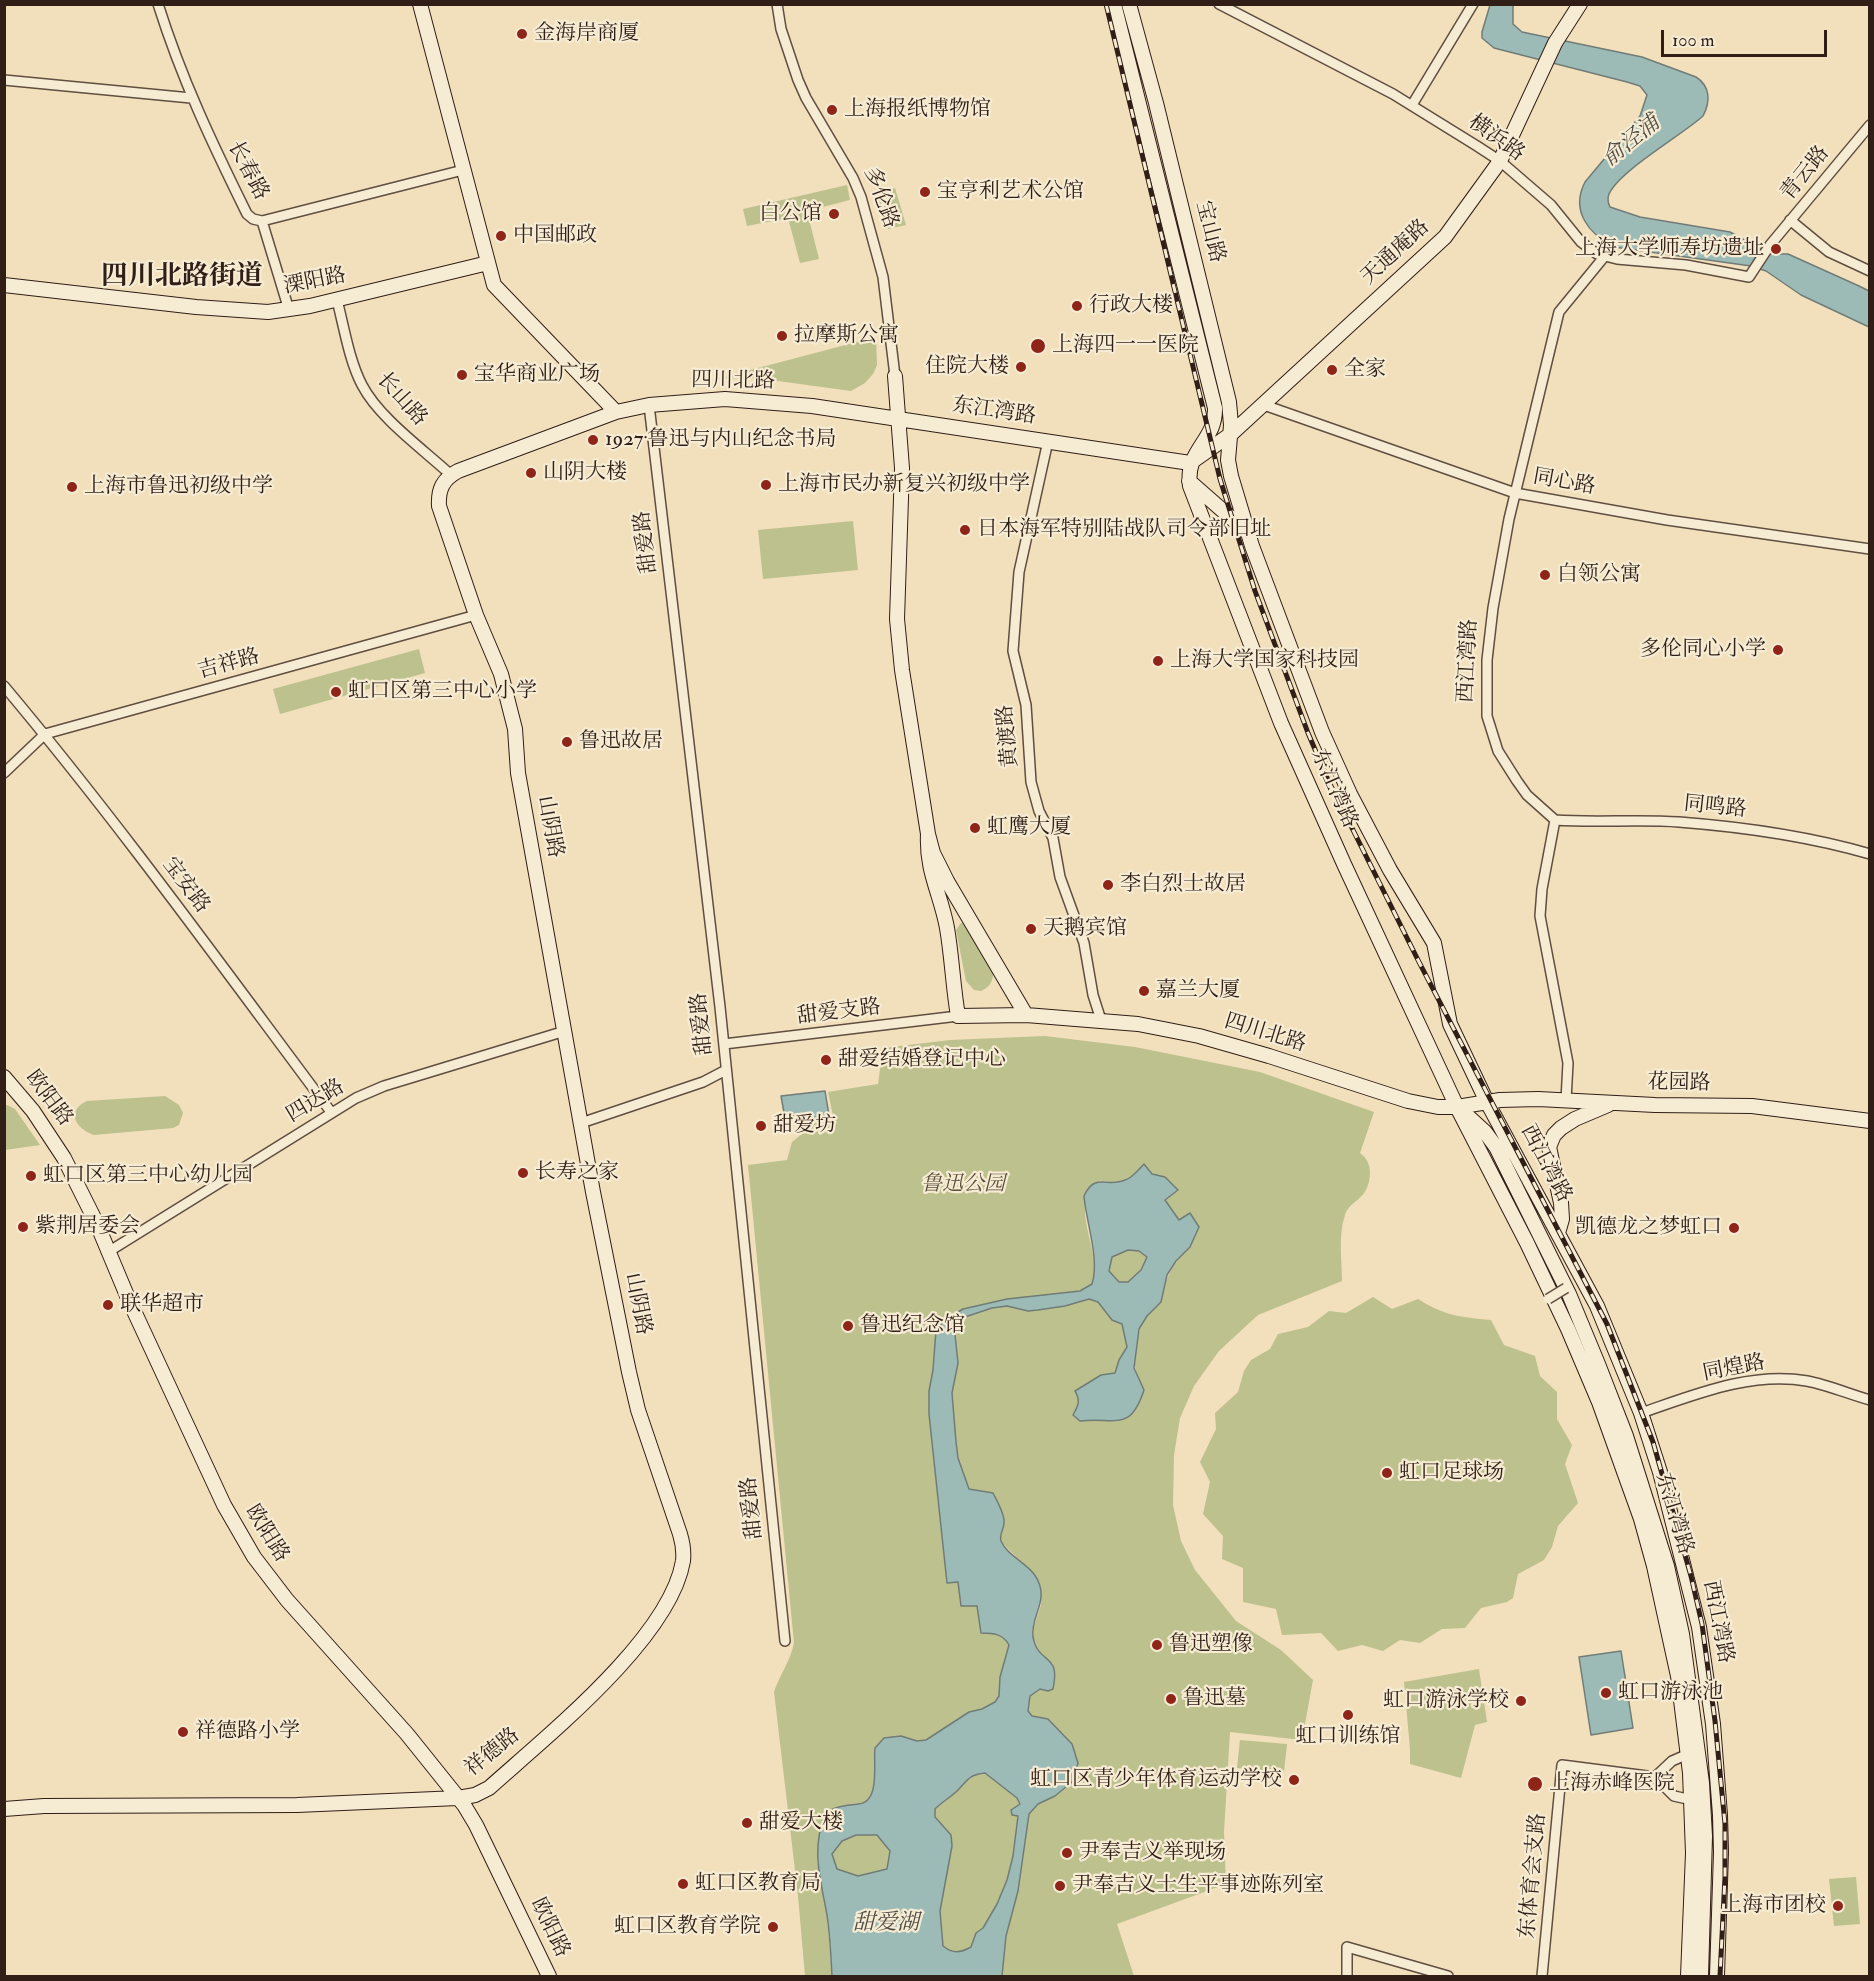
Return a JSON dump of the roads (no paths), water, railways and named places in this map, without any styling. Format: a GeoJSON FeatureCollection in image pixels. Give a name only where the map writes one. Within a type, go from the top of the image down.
{"type":"FeatureCollection","features":[{"type":"Feature","properties":{"kind":"main road"},"geometry":{"type":"LineString","coordinates":[[420,4],[488,263],[497,289],[616,412],[451,475]]}},
{"type":"Feature","properties":{"kind":"main road","name":"宝山路"},"geometry":{"type":"LineString","coordinates":[[1114,4],[1213,400],[1215,418],[1212,428],[1190,463]]}},
{"type":"Feature","properties":{"kind":"main road","name":"宝山路"},"geometry":{"type":"LineString","coordinates":[[1129,4],[1156,103],[1226,393],[1231,415],[1231,434]]}},
{"type":"Feature","properties":{"kind":"main road","name":"天通庵路"},"geometry":{"type":"LineString","coordinates":[[1231,434],[1445,237],[1500,161],[1543,67],[1580,4]]}},
{"type":"Feature","properties":{"kind":"main road","name":"溧阳路"},"geometry":{"type":"LineString","coordinates":[[4,285],[246,311],[289,310],[488,263]]}},
{"type":"Feature","properties":{"kind":"main road","name":"多伦路"},"geometry":{"type":"LineString","coordinates":[[895,376],[899,420]]}},
{"type":"Feature","properties":{"kind":"main road","name":"四川北路"},"geometry":{"type":"LineString","coordinates":[[616,412],[648,405],[725,399],[812,406],[899,420]]}},
{"type":"Feature","properties":{"kind":"main road","name":"宝山路"},"geometry":{"type":"LineString","coordinates":[[1213,400],[1231,434]]}},
{"type":"Feature","properties":{"kind":"main road"},"geometry":{"type":"LineString","coordinates":[[899,420],[902,468],[897,619],[902,670],[928,834],[933,853],[947,881],[1026,1015]]}},
{"type":"Feature","properties":{"kind":"main road","name":"东江湾路"},"geometry":{"type":"LineString","coordinates":[[899,420],[1190,463],[1190,481],[1281,723],[1457,1107],[1568,1329],[1617,1450],[1641,1519],[1678,1676],[1688,1754],[1694,1853],[1688,1977]]}},
{"type":"Feature","properties":{"kind":"main road"},"geometry":{"type":"LineString","coordinates":[[1190,463],[1231,434]]}},
{"type":"Feature","properties":{"kind":"main road","name":"东江湾路"},"geometry":{"type":"LineString","coordinates":[[1231,434],[1229,468],[1248,532],[1322,732],[1350,794],[1390,870],[1434,943],[1438,954],[1448,1018],[1487,1102]]}},
{"type":"Feature","properties":{"kind":"main road","name":"山阴路"},"geometry":{"type":"LineString","coordinates":[[451,475],[442,484],[438,498],[439,506],[476,615],[501,674],[512,718],[518,773],[581,1123],[629,1372]]}},
{"type":"Feature","properties":{"kind":"main road","name":"东江湾路"},"geometry":{"type":"LineString","coordinates":[[1190,481],[1248,532]]}},
{"type":"Feature","properties":{"kind":"main road"},"geometry":{"type":"LineString","coordinates":[[928,834],[929,868],[947,927],[958,1016]]}},
{"type":"Feature","properties":{"kind":"main road"},"geometry":{"type":"LineString","coordinates":[[947,927],[952,909],[960,909],[968,914]]}},
{"type":"Feature","properties":{"kind":"main road","name":"四川北路"},"geometry":{"type":"LineString","coordinates":[[958,1016],[1026,1015],[1138,1024],[1199,1036],[1408,1101],[1438,1107],[1457,1107],[1487,1102]]}},
{"type":"Feature","properties":{"kind":"main road","name":"欧阳路"},"geometry":{"type":"LineString","coordinates":[[6,1082],[33,1111],[64,1158],[97,1224],[224,1505],[254,1557],[286,1600],[407,1734],[458,1798],[476,1825],[549,1977]]}},
{"type":"Feature","properties":{"kind":"main road","name":"花园路"},"geometry":{"type":"LineString","coordinates":[[1487,1102],[1512,1099],[1752,1106],[1869,1122]]}},
{"type":"Feature","properties":{"kind":"main road","name":"西江湾路"},"geometry":{"type":"LineString","coordinates":[[1487,1102],[1597,1306],[1641,1413],[1660,1472],[1699,1627],[1713,1724],[1721,1843],[1717,1977]]}},
{"type":"Feature","properties":{"kind":"main road"},"geometry":{"type":"LineString","coordinates":[[1558,1233],[1562,1219],[1561,1203],[1549,1147],[1554,1135],[1568,1123],[1613,1103]]}},
{"type":"Feature","properties":{"kind":"main road","name":"东江湾路"},"geometry":{"type":"LineString","coordinates":[[1457,1107],[1473,1119],[1496,1147],[1569,1294],[1626,1436],[1667,1566],[1682,1634],[1702,1783],[1704,1836],[1701,1977]]}},
{"type":"Feature","properties":{"kind":"main road","name":"祥德路"},"geometry":{"type":"LineString","coordinates":[[4,1809],[44,1806],[297,1805],[458,1798],[475,1795],[489,1788],[579,1706],[640,1643],[675,1588],[684,1550],[638,1410],[629,1372]]}},
{"type":"Feature","properties":{"kind":"street","name":"长春路"},"geometry":{"type":"LineString","coordinates":[[158,4],[191,98],[247,213],[253,219],[262,221],[463,170]]}},
{"type":"Feature","properties":{"kind":"street","name":"多伦路"},"geometry":{"type":"LineString","coordinates":[[777,4],[781,28],[798,80],[810,106],[853,178],[861,197],[883,277],[895,376]]}},
{"type":"Feature","properties":{"kind":"street","name":"横浜路"},"geometry":{"type":"LineString","coordinates":[[1219,4],[1412,105],[1500,161],[1551,205],[1589,250],[1604,257],[1669,263],[1750,275]]}},
{"type":"Feature","properties":{"kind":"street"},"geometry":{"type":"LineString","coordinates":[[1412,105],[1473,4]]}},
{"type":"Feature","properties":{"kind":"street"},"geometry":{"type":"LineString","coordinates":[[4,80],[191,98]]}},
{"type":"Feature","properties":{"kind":"street","name":"青云路"},"geometry":{"type":"LineString","coordinates":[[1750,275],[1770,245],[1869,125]]}},
{"type":"Feature","properties":{"kind":"street"},"geometry":{"type":"LineString","coordinates":[[1790,220],[1829,252],[1869,271]]}},
{"type":"Feature","properties":{"kind":"street"},"geometry":{"type":"LineString","coordinates":[[262,221],[289,310]]}},
{"type":"Feature","properties":{"kind":"street","name":"西江湾路"},"geometry":{"type":"LineString","coordinates":[[1555,820],[1516,781],[1498,751],[1487,717],[1490,634],[1515,493],[1559,312],[1604,257]]}},
{"type":"Feature","properties":{"kind":"street","name":"长山路"},"geometry":{"type":"LineString","coordinates":[[337,300],[356,370],[367,393],[398,426],[451,475]]}},
{"type":"Feature","properties":{"kind":"street","name":"甜爱路"},"geometry":{"type":"LineString","coordinates":[[648,405],[724,1044],[785,1641]]}},
{"type":"Feature","properties":{"kind":"street","name":"同心路"},"geometry":{"type":"LineString","coordinates":[[1264,405],[1515,493],[1667,520],[1869,549]]}},
{"type":"Feature","properties":{"kind":"street","name":"黄渡路"},"geometry":{"type":"LineString","coordinates":[[1048,441],[1019,572],[1013,651],[1026,705],[1031,782],[1039,811],[1053,838],[1060,877],[1084,943],[1093,995],[1101,1020]]}},
{"type":"Feature","properties":{"kind":"street","name":"吉祥路"},"geometry":{"type":"LineString","coordinates":[[4,773],[45,734],[476,615]]}},
{"type":"Feature","properties":{"kind":"street","name":"宝安路"},"geometry":{"type":"LineString","coordinates":[[4,686],[45,734],[181,909],[331,1112]]}},
{"type":"Feature","properties":{"kind":"street"},"geometry":{"type":"LineString","coordinates":[[1555,820],[1542,889],[1540,916],[1568,1063],[1566,1100]]}},
{"type":"Feature","properties":{"kind":"street","name":"同鸣路"},"geometry":{"type":"LineString","coordinates":[[1555,820],[1678,822],[1734,828],[1812,839],[1869,855]]}},
{"type":"Feature","properties":{"kind":"street","name":"甜爱支路"},"geometry":{"type":"LineString","coordinates":[[724,1044],[958,1016]]}},
{"type":"Feature","properties":{"kind":"street","name":"四达路"},"geometry":{"type":"LineString","coordinates":[[108,1252],[356,1098],[384,1086],[565,1031]]}},
{"type":"Feature","properties":{"kind":"street"},"geometry":{"type":"LineString","coordinates":[[581,1123],[703,1082],[726,1070]]}},
{"type":"Feature","properties":{"kind":"street"},"geometry":{"type":"LineString","coordinates":[[1548,1299],[1566,1288]]}},
{"type":"Feature","properties":{"kind":"street","name":"同煌路"},"geometry":{"type":"LineString","coordinates":[[1641,1413],[1682,1399],[1754,1380],[1774,1378],[1808,1382],[1869,1400]]}},
{"type":"Feature","properties":{"kind":"street"},"geometry":{"type":"LineString","coordinates":[[1688,1754],[1672,1761],[1655,1777],[1674,1796],[1692,1800]]}},
{"type":"Feature","properties":{"kind":"street","name":"东体育会支路"},"geometry":{"type":"LineString","coordinates":[[1542,1977],[1562,1765],[1655,1777]]}},
{"type":"Feature","properties":{"kind":"street"},"geometry":{"type":"LineString","coordinates":[[1347,1977],[1347,1947],[1448,1977]]}},
{"type":"Feature","properties":{"kind":"water","name":"俞泾浦"},"geometry":{"type":"Polygon","coordinates":[[[1490,5],[1513,5],[1513,24],[1522,32],[1642,57],[1696,77],[1701,81],[1708,94],[1703,116],[1625,175],[1609,194],[1610,207],[1640,217],[1730,232],[1761,249],[1776,254],[1788,254],[1859,286],[1869,291],[1869,327],[1801,295],[1766,271],[1751,266],[1614,247],[1605,242],[1584,220],[1580,203],[1581,193],[1585,182],[1640,116],[1647,95],[1640,86],[1627,82],[1494,48],[1482,38],[1490,5]]]}},
{"type":"Feature","properties":{"kind":"water"},"geometry":{"type":"Polygon","coordinates":[[[825,1091],[829,1115],[808,1119],[805,1113],[785,1118],[781,1096],[825,1091]]]}},
{"type":"Feature","properties":{"kind":"water","name":"甜爱湖"},"geometry":{"type":"Polygon","coordinates":[[[1144,1164],[1152,1174],[1165,1177],[1178,1190],[1165,1200],[1179,1220],[1190,1213],[1199,1227],[1190,1247],[1176,1261],[1167,1275],[1161,1302],[1147,1316],[1139,1329],[1134,1368],[1144,1390],[1139,1404],[1127,1418],[1112,1421],[1080,1421],[1073,1415],[1078,1403],[1075,1391],[1101,1375],[1115,1373],[1119,1360],[1127,1347],[1122,1324],[1112,1320],[1098,1302],[1089,1299],[1065,1306],[1028,1311],[1007,1306],[992,1308],[959,1319],[954,1325],[958,1363],[952,1393],[958,1458],[969,1489],[993,1493],[1004,1519],[1001,1541],[1007,1550],[1034,1574],[1041,1591],[1033,1637],[1040,1652],[1052,1664],[1055,1677],[1053,1689],[1048,1691],[1040,1689],[1030,1696],[1028,1711],[1032,1716],[1048,1719],[1072,1744],[1078,1763],[1073,1781],[1055,1796],[1038,1804],[1029,1814],[1018,1891],[1006,1936],[1002,1976],[832,1976],[828,1923],[818,1864],[821,1826],[826,1813],[837,1807],[865,1802],[870,1797],[874,1781],[875,1748],[884,1738],[901,1736],[917,1741],[926,1740],[969,1712],[982,1709],[995,1702],[999,1696],[1000,1677],[1009,1645],[1004,1638],[998,1635],[981,1633],[977,1606],[961,1606],[958,1582],[947,1583],[929,1414],[929,1391],[936,1330],[945,1320],[963,1309],[1007,1299],[1080,1291],[1092,1284],[1094,1252],[1084,1196],[1093,1184],[1125,1180],[1133,1176],[1144,1164]],[[1128,1250],[1112,1257],[1109,1271],[1119,1282],[1128,1282],[1141,1270],[1147,1257],[1139,1251],[1128,1250]],[[985,1773],[975,1775],[935,1809],[935,1817],[951,1835],[952,1846],[940,1911],[943,1946],[953,1951],[971,1947],[976,1933],[983,1928],[997,1904],[1007,1880],[1013,1856],[1018,1816],[1012,1815],[1011,1810],[1020,1804],[1017,1798],[985,1773]],[[856,1835],[842,1841],[832,1854],[837,1869],[858,1876],[887,1869],[890,1851],[877,1835],[856,1835]]]}},
{"type":"Feature","properties":{"kind":"water","name":"虹口游泳池"},"geometry":{"type":"Polygon","coordinates":[[[1621,1651],[1633,1728],[1591,1735],[1579,1657],[1621,1651]]]}},
{"type":"Feature","properties":{"kind":"railway"},"geometry":{"type":"LineString","coordinates":[[1106,4],[1220,479],[1255,591],[1308,733],[1328,780],[1419,962],[1607,1324],[1653,1442],[1691,1576],[1702,1624],[1715,1721],[1725,1824],[1720,1976]]}},
{"type":"Feature","properties":{"kind":"place","name":"金海岸商厦"},"geometry":{"type":"Point","coordinates":[522,34]}},
{"type":"Feature","properties":{"kind":"place","name":"上海报纸博物馆"},"geometry":{"type":"Point","coordinates":[832,110]}},
{"type":"Feature","properties":{"kind":"place","name":"宝亨利艺术公馆"},"geometry":{"type":"Point","coordinates":[925,192]}},
{"type":"Feature","properties":{"kind":"place","name":"白公馆"},"geometry":{"type":"Point","coordinates":[834,214]}},
{"type":"Feature","properties":{"kind":"place","name":"中国邮政"},"geometry":{"type":"Point","coordinates":[501,236]}},
{"type":"Feature","properties":{"kind":"place","name":"上海大学师寿坊遗址"},"geometry":{"type":"Point","coordinates":[1776,249]}},
{"type":"Feature","properties":{"kind":"place","name":"行政大楼"},"geometry":{"type":"Point","coordinates":[1077,306]}},
{"type":"Feature","properties":{"kind":"place","name":"拉摩斯公寓"},"geometry":{"type":"Point","coordinates":[782,336]}},
{"type":"Feature","properties":{"kind":"place","name":"上海四一一医院"},"geometry":{"type":"Point","coordinates":[1038,346]}},
{"type":"Feature","properties":{"kind":"place","name":"住院大楼"},"geometry":{"type":"Point","coordinates":[1021,367]}},
{"type":"Feature","properties":{"kind":"place","name":"全家"},"geometry":{"type":"Point","coordinates":[1332,370]}},
{"type":"Feature","properties":{"kind":"place","name":"宝华商业广场"},"geometry":{"type":"Point","coordinates":[462,375]}},
{"type":"Feature","properties":{"kind":"place","name":"1927·鲁迅与内山纪念书局"},"geometry":{"type":"Point","coordinates":[593,440]}},
{"type":"Feature","properties":{"kind":"place","name":"山阴大楼"},"geometry":{"type":"Point","coordinates":[531,473]}},
{"type":"Feature","properties":{"kind":"place","name":"上海市民办新复兴初级中学"},"geometry":{"type":"Point","coordinates":[766,485]}},
{"type":"Feature","properties":{"kind":"place","name":"上海市鲁迅初级中学"},"geometry":{"type":"Point","coordinates":[72,487]}},
{"type":"Feature","properties":{"kind":"place","name":"日本海军特别陆战队司令部旧址"},"geometry":{"type":"Point","coordinates":[965,530]}},
{"type":"Feature","properties":{"kind":"place","name":"白领公寓"},"geometry":{"type":"Point","coordinates":[1545,575]}},
{"type":"Feature","properties":{"kind":"place","name":"多伦同心小学"},"geometry":{"type":"Point","coordinates":[1778,650]}},
{"type":"Feature","properties":{"kind":"place","name":"上海大学国家科技园"},"geometry":{"type":"Point","coordinates":[1158,661]}},
{"type":"Feature","properties":{"kind":"place","name":"虹口区第三中心小学"},"geometry":{"type":"Point","coordinates":[336,692]}},
{"type":"Feature","properties":{"kind":"place","name":"鲁迅故居"},"geometry":{"type":"Point","coordinates":[567,742]}},
{"type":"Feature","properties":{"kind":"place","name":"虹鹰大厦"},"geometry":{"type":"Point","coordinates":[975,828]}},
{"type":"Feature","properties":{"kind":"place","name":"李白烈士故居"},"geometry":{"type":"Point","coordinates":[1108,885]}},
{"type":"Feature","properties":{"kind":"place","name":"天鹅宾馆"},"geometry":{"type":"Point","coordinates":[1031,929]}},
{"type":"Feature","properties":{"kind":"place","name":"嘉兰大厦"},"geometry":{"type":"Point","coordinates":[1144,991]}},
{"type":"Feature","properties":{"kind":"place","name":"甜爱结婚登记中心"},"geometry":{"type":"Point","coordinates":[826,1060]}},
{"type":"Feature","properties":{"kind":"place","name":"甜爱坊"},"geometry":{"type":"Point","coordinates":[761,1126]}},
{"type":"Feature","properties":{"kind":"place","name":"长寿之家"},"geometry":{"type":"Point","coordinates":[523,1173]}},
{"type":"Feature","properties":{"kind":"place","name":"虹口区第三中心幼儿园"},"geometry":{"type":"Point","coordinates":[31,1176]}},
{"type":"Feature","properties":{"kind":"place","name":"紫荆居委会"},"geometry":{"type":"Point","coordinates":[23,1227]}},
{"type":"Feature","properties":{"kind":"place","name":"凯德龙之梦虹口"},"geometry":{"type":"Point","coordinates":[1734,1228]}},
{"type":"Feature","properties":{"kind":"place","name":"联华超市"},"geometry":{"type":"Point","coordinates":[108,1305]}},
{"type":"Feature","properties":{"kind":"place","name":"鲁迅纪念馆"},"geometry":{"type":"Point","coordinates":[848,1326]}},
{"type":"Feature","properties":{"kind":"place","name":"虹口足球场"},"geometry":{"type":"Point","coordinates":[1387,1473]}},
{"type":"Feature","properties":{"kind":"place","name":"鲁迅塑像"},"geometry":{"type":"Point","coordinates":[1157,1645]}},
{"type":"Feature","properties":{"kind":"place","name":"虹口游泳池"},"geometry":{"type":"Point","coordinates":[1606,1693]}},
{"type":"Feature","properties":{"kind":"place","name":"鲁迅墓"},"geometry":{"type":"Point","coordinates":[1171,1699]}},
{"type":"Feature","properties":{"kind":"place","name":"虹口游泳学校"},"geometry":{"type":"Point","coordinates":[1521,1701]}},
{"type":"Feature","properties":{"kind":"place","name":"虹口训练馆"},"geometry":{"type":"Point","coordinates":[1348,1715]}},
{"type":"Feature","properties":{"kind":"place","name":"祥德路小学"},"geometry":{"type":"Point","coordinates":[183,1732]}},
{"type":"Feature","properties":{"kind":"place","name":"虹口区青少年体育运动学校"},"geometry":{"type":"Point","coordinates":[1294,1780]}},
{"type":"Feature","properties":{"kind":"place","name":"上海赤峰医院"},"geometry":{"type":"Point","coordinates":[1535,1784]}},
{"type":"Feature","properties":{"kind":"place","name":"甜爱大楼"},"geometry":{"type":"Point","coordinates":[747,1823]}},
{"type":"Feature","properties":{"kind":"place","name":"尹奉吉义举现场"},"geometry":{"type":"Point","coordinates":[1067,1853]}},
{"type":"Feature","properties":{"kind":"place","name":"虹口区教育局"},"geometry":{"type":"Point","coordinates":[683,1884]}},
{"type":"Feature","properties":{"kind":"place","name":"尹奉吉义士生平事迹陈列室"},"geometry":{"type":"Point","coordinates":[1060,1886]}},
{"type":"Feature","properties":{"kind":"place","name":"上海市团校"},"geometry":{"type":"Point","coordinates":[1838,1906]}},
{"type":"Feature","properties":{"kind":"place","name":"虹口区教育学院"},"geometry":{"type":"Point","coordinates":[773,1927]}},
{"type":"Feature","properties":{"kind":"district","name":"四川北路街道"},"geometry":{"type":"Point","coordinates":[182,278]}},
{"type":"Feature","properties":{"kind":"park label","name":"鲁迅公园"},"geometry":{"type":"Point","coordinates":[963,1185]}}]}
